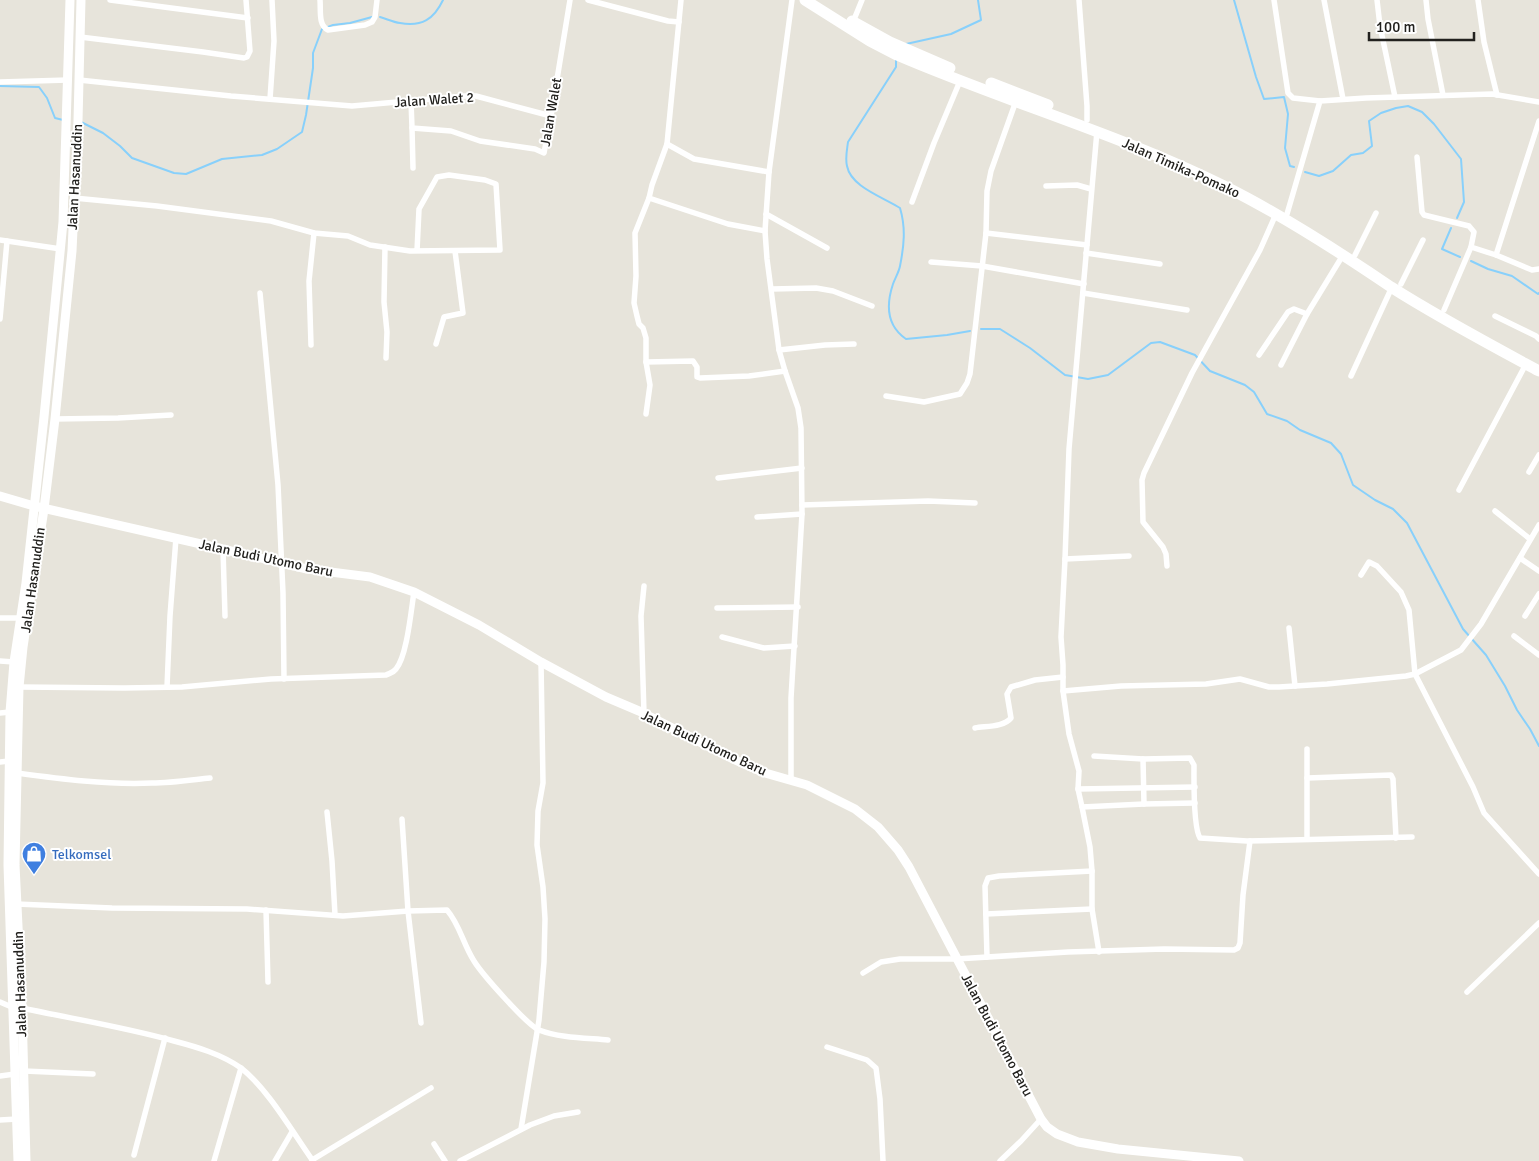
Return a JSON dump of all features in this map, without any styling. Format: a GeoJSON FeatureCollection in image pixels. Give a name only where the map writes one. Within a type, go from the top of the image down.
{"type":"FeatureCollection","features":[{"type":"Feature","properties":{"kind":"highway","name":"Jalan Timika-Pomako"},"geometry":{"type":"LineString","coordinates":[[806,0],[885,50],[1185,167],[1323,234],[1396,285],[1539,364]]}},
{"type":"Feature","properties":{"kind":"highway","name":"Jalan Timika-Pomako"},"geometry":{"type":"LineString","coordinates":[[819,0],[853,22],[914,53],[1189,162],[1243,189],[1343,255],[1539,371]]}},
{"type":"Feature","properties":{"kind":"street","name":"Jalan Hasanuddin"},"geometry":{"type":"LineString","coordinates":[[13,904],[20,687],[20,618],[26,583],[44,416],[65,199],[70,0]]}},
{"type":"Feature","properties":{"kind":"street","name":"Jalan Hasanuddin"},"geometry":{"type":"LineString","coordinates":[[18,1161],[18,1008],[13,904],[4,812],[5,762],[14,662],[20,646],[44,509],[72,251],[81,0]]}},
{"type":"Feature","properties":{"kind":"street"},"geometry":{"type":"LineString","coordinates":[[110,0],[248,18]]}},
{"type":"Feature","properties":{"kind":"street"},"geometry":{"type":"LineString","coordinates":[[80,37],[244,58],[250,52],[246,0]]}},
{"type":"Feature","properties":{"kind":"street"},"geometry":{"type":"LineString","coordinates":[[270,100],[274,41],[272,0]]}},
{"type":"Feature","properties":{"kind":"street"},"geometry":{"type":"LineString","coordinates":[[320,0],[324,27],[351,27],[369,24],[374,17],[377,0]]}},
{"type":"Feature","properties":{"kind":"street","name":"Jalan Walet"},"geometry":{"type":"LineString","coordinates":[[412,128],[451,131],[480,141],[535,149],[544,153],[570,0]]}},
{"type":"Feature","properties":{"kind":"street"},"geometry":{"type":"LineString","coordinates":[[588,0],[668,21],[679,22]]}},
{"type":"Feature","properties":{"kind":"street"},"geometry":{"type":"LineString","coordinates":[[646,414],[650,385],[646,362],[646,338],[636,316],[634,302],[636,276],[635,233],[667,144],[681,0]]}},
{"type":"Feature","properties":{"kind":"street"},"geometry":{"type":"LineString","coordinates":[[791,781],[792,698],[802,514],[800,417],[780,350],[767,259],[766,214],[769,172],[792,0]]}},
{"type":"Feature","properties":{"kind":"street"},"geometry":{"type":"LineString","coordinates":[[853,22],[862,0]]}},
{"type":"Feature","properties":{"kind":"street"},"geometry":{"type":"LineString","coordinates":[[1079,0],[1087,120]]}},
{"type":"Feature","properties":{"kind":"street"},"geometry":{"type":"LineString","coordinates":[[1274,0],[1288,93],[1294,98],[1320,102],[1343,99],[1443,95],[1497,95],[1539,102]]}},
{"type":"Feature","properties":{"kind":"street"},"geometry":{"type":"LineString","coordinates":[[1324,0],[1343,99]]}},
{"type":"Feature","properties":{"kind":"street"},"geometry":{"type":"LineString","coordinates":[[1376,0],[1395,97]]}},
{"type":"Feature","properties":{"kind":"street"},"geometry":{"type":"LineString","coordinates":[[1426,0],[1443,95]]}},
{"type":"Feature","properties":{"kind":"street"},"geometry":{"type":"LineString","coordinates":[[1478,0],[1484,42],[1497,95]]}},
{"type":"Feature","properties":{"kind":"street"},"geometry":{"type":"LineString","coordinates":[[0,82],[68,80]]}},
{"type":"Feature","properties":{"kind":"street","name":"Jalan Walet 2"},"geometry":{"type":"LineString","coordinates":[[79,80],[270,100],[352,106],[476,96],[551,116]]}},
{"type":"Feature","properties":{"kind":"street"},"geometry":{"type":"LineString","coordinates":[[912,202],[934,143],[961,80]]}},
{"type":"Feature","properties":{"kind":"street"},"geometry":{"type":"LineString","coordinates":[[411,101],[413,168]]}},
{"type":"Feature","properties":{"kind":"street"},"geometry":{"type":"LineString","coordinates":[[886,396],[924,402],[960,394],[967,383],[970,374],[986,233],[987,191],[1016,101]]}},
{"type":"Feature","properties":{"kind":"street"},"geometry":{"type":"LineString","coordinates":[[1167,566],[1163,547],[1142,522],[1142,480],[1144,473],[1192,373],[1281,214],[1320,102]]}},
{"type":"Feature","properties":{"kind":"street"},"geometry":{"type":"LineString","coordinates":[[1496,255],[1539,122]]}},
{"type":"Feature","properties":{"kind":"street"},"geometry":{"type":"LineString","coordinates":[[1097,132],[1067,467],[1061,630],[1063,691],[1069,734],[1078,771],[1078,789],[1090,846],[1092,909],[1099,952]]}},
{"type":"Feature","properties":{"kind":"street"},"geometry":{"type":"LineString","coordinates":[[667,144],[694,159],[769,172]]}},
{"type":"Feature","properties":{"kind":"street"},"geometry":{"type":"LineString","coordinates":[[1417,157],[1422,212],[1426,217],[1469,226],[1472,228],[1474,236],[1444,310]]}},
{"type":"Feature","properties":{"kind":"street"},"geometry":{"type":"LineString","coordinates":[[74,198],[157,206],[271,222],[314,233],[348,236],[370,245],[417,251],[500,250],[496,184],[485,180],[449,175],[436,177],[420,208],[417,251]]}},
{"type":"Feature","properties":{"kind":"street"},"geometry":{"type":"LineString","coordinates":[[1046,186],[1077,185],[1091,189]]}},
{"type":"Feature","properties":{"kind":"street"},"geometry":{"type":"LineString","coordinates":[[649,198],[728,224],[766,231]]}},
{"type":"Feature","properties":{"kind":"street"},"geometry":{"type":"LineString","coordinates":[[1355,255],[1376,213]]}},
{"type":"Feature","properties":{"kind":"street"},"geometry":{"type":"LineString","coordinates":[[766,214],[827,248]]}},
{"type":"Feature","properties":{"kind":"street"},"geometry":{"type":"LineString","coordinates":[[311,345],[310,281],[314,233]]}},
{"type":"Feature","properties":{"kind":"street"},"geometry":{"type":"LineString","coordinates":[[986,233],[1087,245]]}},
{"type":"Feature","properties":{"kind":"street"},"geometry":{"type":"LineString","coordinates":[[0,240],[61,248]]}},
{"type":"Feature","properties":{"kind":"street"},"geometry":{"type":"LineString","coordinates":[[1351,376],[1396,285],[1423,240]]}},
{"type":"Feature","properties":{"kind":"street"},"geometry":{"type":"LineString","coordinates":[[0,319],[7,242]]}},
{"type":"Feature","properties":{"kind":"street"},"geometry":{"type":"LineString","coordinates":[[385,247],[384,302],[388,332],[386,358]]}},
{"type":"Feature","properties":{"kind":"street"},"geometry":{"type":"LineString","coordinates":[[1471,247],[1532,270],[1539,269]]}},
{"type":"Feature","properties":{"kind":"street"},"geometry":{"type":"LineString","coordinates":[[436,344],[444,316],[464,313],[455,251]]}},
{"type":"Feature","properties":{"kind":"street"},"geometry":{"type":"LineString","coordinates":[[1086,252],[1160,264]]}},
{"type":"Feature","properties":{"kind":"street"},"geometry":{"type":"LineString","coordinates":[[1281,365],[1307,314],[1343,255]]}},
{"type":"Feature","properties":{"kind":"street"},"geometry":{"type":"LineString","coordinates":[[931,262],[982,266],[1084,284]]}},
{"type":"Feature","properties":{"kind":"street"},"geometry":{"type":"LineString","coordinates":[[772,289],[816,288],[833,290],[872,306]]}},
{"type":"Feature","properties":{"kind":"street"},"geometry":{"type":"LineString","coordinates":[[260,293],[278,485],[282,563],[284,679]]}},
{"type":"Feature","properties":{"kind":"street"},"geometry":{"type":"LineString","coordinates":[[1083,293],[1187,310]]}},
{"type":"Feature","properties":{"kind":"street"},"geometry":{"type":"LineString","coordinates":[[1259,355],[1288,312],[1294,309],[1307,314]]}},
{"type":"Feature","properties":{"kind":"street"},"geometry":{"type":"LineString","coordinates":[[1495,316],[1538,336]]}},
{"type":"Feature","properties":{"kind":"street"},"geometry":{"type":"LineString","coordinates":[[780,350],[854,344]]}},
{"type":"Feature","properties":{"kind":"street"},"geometry":{"type":"LineString","coordinates":[[646,362],[694,361],[697,367],[697,377],[700,378],[749,376],[785,371]]}},
{"type":"Feature","properties":{"kind":"street"},"geometry":{"type":"LineString","coordinates":[[1459,490],[1526,364]]}},
{"type":"Feature","properties":{"kind":"street"},"geometry":{"type":"LineString","coordinates":[[55,419],[171,415]]}},
{"type":"Feature","properties":{"kind":"street"},"geometry":{"type":"LineString","coordinates":[[1529,472],[1539,455]]}},
{"type":"Feature","properties":{"kind":"street"},"geometry":{"type":"LineString","coordinates":[[718,478],[802,468]]}},
{"type":"Feature","properties":{"kind":"street","name":"Jalan Budi Utomo Baru"},"geometry":{"type":"LineString","coordinates":[[0,496],[44,509],[307,569],[370,577],[414,592],[479,625],[606,698],[644,714],[735,760],[762,772],[808,785],[855,810],[878,827],[898,850],[909,867],[1040,1119],[1047,1127],[1057,1134],[1078,1142],[1118,1149],[1239,1161]]}},
{"type":"Feature","properties":{"kind":"street"},"geometry":{"type":"LineString","coordinates":[[802,505],[928,501],[975,503]]}},
{"type":"Feature","properties":{"kind":"street"},"geometry":{"type":"LineString","coordinates":[[1494,512],[1530,539]]}},
{"type":"Feature","properties":{"kind":"street"},"geometry":{"type":"LineString","coordinates":[[757,517],[802,514]]}},
{"type":"Feature","properties":{"kind":"street"},"geometry":{"type":"LineString","coordinates":[[1063,691],[1121,686],[1206,684],[1240,680],[1269,687],[1295,686],[1415,674],[1465,647],[1476,632],[1539,525]]}},
{"type":"Feature","properties":{"kind":"street"},"geometry":{"type":"LineString","coordinates":[[167,688],[176,538]]}},
{"type":"Feature","properties":{"kind":"street"},"geometry":{"type":"LineString","coordinates":[[223,549],[225,616]]}},
{"type":"Feature","properties":{"kind":"street"},"geometry":{"type":"LineString","coordinates":[[1065,559],[1130,556]]}},
{"type":"Feature","properties":{"kind":"street"},"geometry":{"type":"LineString","coordinates":[[1520,558],[1539,571]]}},
{"type":"Feature","properties":{"kind":"street"},"geometry":{"type":"LineString","coordinates":[[1362,575],[1369,562],[1377,566],[1401,592],[1409,610],[1415,674],[1470,781],[1484,813],[1539,874]]}},
{"type":"Feature","properties":{"kind":"street"},"geometry":{"type":"LineString","coordinates":[[644,586],[641,610],[644,714]]}},
{"type":"Feature","properties":{"kind":"street"},"geometry":{"type":"LineString","coordinates":[[20,687],[167,688],[284,679],[386,675],[392,673],[397,668],[402,658],[414,592]]}},
{"type":"Feature","properties":{"kind":"street"},"geometry":{"type":"LineString","coordinates":[[1525,616],[1539,594]]}},
{"type":"Feature","properties":{"kind":"street"},"geometry":{"type":"LineString","coordinates":[[717,608],[798,607]]}},
{"type":"Feature","properties":{"kind":"street"},"geometry":{"type":"LineString","coordinates":[[0,618],[20,618]]}},
{"type":"Feature","properties":{"kind":"street"},"geometry":{"type":"LineString","coordinates":[[1289,628],[1295,686]]}},
{"type":"Feature","properties":{"kind":"street"},"geometry":{"type":"LineString","coordinates":[[1514,636],[1539,654]]}},
{"type":"Feature","properties":{"kind":"street"},"geometry":{"type":"LineString","coordinates":[[722,637],[764,648],[795,646]]}},
{"type":"Feature","properties":{"kind":"street"},"geometry":{"type":"LineString","coordinates":[[0,661],[14,662]]}},
{"type":"Feature","properties":{"kind":"street"},"geometry":{"type":"LineString","coordinates":[[520,1129],[542,1002],[545,919],[537,845],[538,811],[543,784],[541,662]]}},
{"type":"Feature","properties":{"kind":"street"},"geometry":{"type":"LineString","coordinates":[[975,728],[1004,723],[1011,718],[1007,694],[1011,687],[1036,680],[1063,676]]}},
{"type":"Feature","properties":{"kind":"street"},"geometry":{"type":"LineString","coordinates":[[0,713],[10,712]]}},
{"type":"Feature","properties":{"kind":"street"},"geometry":{"type":"LineString","coordinates":[[1307,749],[1307,839]]}},
{"type":"Feature","properties":{"kind":"street"},"geometry":{"type":"LineString","coordinates":[[1094,756],[1143,759],[1190,758],[1194,765],[1194,787],[1198,834],[1200,838],[1287,841],[1412,837]]}},
{"type":"Feature","properties":{"kind":"street"},"geometry":{"type":"LineString","coordinates":[[1143,759],[1144,804]]}},
{"type":"Feature","properties":{"kind":"street"},"geometry":{"type":"LineString","coordinates":[[17,773],[123,783],[153,783],[210,778]]}},
{"type":"Feature","properties":{"kind":"street"},"geometry":{"type":"LineString","coordinates":[[1307,778],[1391,775],[1393,779],[1396,838]]}},
{"type":"Feature","properties":{"kind":"street"},"geometry":{"type":"LineString","coordinates":[[1078,789],[1194,787]]}},
{"type":"Feature","properties":{"kind":"street"},"geometry":{"type":"LineString","coordinates":[[1082,807],[1196,803]]}},
{"type":"Feature","properties":{"kind":"street"},"geometry":{"type":"LineString","coordinates":[[327,812],[335,915]]}},
{"type":"Feature","properties":{"kind":"street"},"geometry":{"type":"LineString","coordinates":[[402,819],[408,911],[420,1023]]}},
{"type":"Feature","properties":{"kind":"street"},"geometry":{"type":"LineString","coordinates":[[863,973],[876,964],[889,960],[956,959],[1068,952],[1164,949],[1234,950],[1238,948],[1240,943],[1243,895],[1250,841]]}},
{"type":"Feature","properties":{"kind":"street"},"geometry":{"type":"LineString","coordinates":[[987,957],[985,886],[988,878],[1092,871]]}},
{"type":"Feature","properties":{"kind":"street"},"geometry":{"type":"LineString","coordinates":[[13,904],[112,908],[266,910],[335,915],[446,910],[458,925],[474,962],[513,1007],[537,1030],[558,1035],[608,1040]]}},
{"type":"Feature","properties":{"kind":"street"},"geometry":{"type":"LineString","coordinates":[[986,914],[1092,909]]}},
{"type":"Feature","properties":{"kind":"street"},"geometry":{"type":"LineString","coordinates":[[266,910],[268,982]]}},
{"type":"Feature","properties":{"kind":"street"},"geometry":{"type":"LineString","coordinates":[[1467,992],[1539,923]]}},
{"type":"Feature","properties":{"kind":"street"},"geometry":{"type":"LineString","coordinates":[[0,1002],[18,1008],[165,1038],[215,1054],[241,1068],[255,1081],[313,1160],[431,1088]]}},
{"type":"Feature","properties":{"kind":"street"},"geometry":{"type":"LineString","coordinates":[[134,1155],[165,1038]]}},
{"type":"Feature","properties":{"kind":"street"},"geometry":{"type":"LineString","coordinates":[[827,1047],[867,1060],[876,1068],[880,1099],[883,1161]]}},
{"type":"Feature","properties":{"kind":"street"},"geometry":{"type":"LineString","coordinates":[[214,1161],[241,1068]]}},
{"type":"Feature","properties":{"kind":"street","name":"Jalan Hasanuddin"},"geometry":{"type":"LineString","coordinates":[[19,1072],[26,1161]]}},
{"type":"Feature","properties":{"kind":"street"},"geometry":{"type":"LineString","coordinates":[[0,1076],[19,1072],[93,1074]]}},
{"type":"Feature","properties":{"kind":"street"},"geometry":{"type":"LineString","coordinates":[[464,1160],[520,1129],[543,1120],[578,1112]]}},
{"type":"Feature","properties":{"kind":"street"},"geometry":{"type":"LineString","coordinates":[[0,1120],[17,1119]]}},
{"type":"Feature","properties":{"kind":"street"},"geometry":{"type":"LineString","coordinates":[[1000,1161],[1022,1141],[1040,1119]]}},
{"type":"Feature","properties":{"kind":"street"},"geometry":{"type":"LineString","coordinates":[[275,1161],[292,1132]]}},
{"type":"Feature","properties":{"kind":"street"},"geometry":{"type":"LineString","coordinates":[[434,1144],[445,1161]]}},
{"type":"Feature","properties":{"kind":"waterway"},"geometry":{"type":"LineString","coordinates":[[380,17],[400,23],[415,24],[431,17],[443,0]]}},
{"type":"Feature","properties":{"kind":"waterway"},"geometry":{"type":"LineString","coordinates":[[906,44],[951,34],[981,20],[978,0]]}},
{"type":"Feature","properties":{"kind":"waterway"},"geometry":{"type":"LineString","coordinates":[[1234,0],[1264,99],[1284,97],[1288,114],[1285,148],[1290,166],[1294,167]]}},
{"type":"Feature","properties":{"kind":"waterway"},"geometry":{"type":"LineString","coordinates":[[328,27],[372,17]]}},
{"type":"Feature","properties":{"kind":"waterway"},"geometry":{"type":"LineString","coordinates":[[81,122],[103,133],[132,158],[174,173],[186,174],[222,159],[262,155],[277,149],[302,132],[313,68],[313,53],[322,29],[324,29]]}},
{"type":"Feature","properties":{"kind":"waterway"},"geometry":{"type":"LineString","coordinates":[[896,59],[896,67],[848,142],[847,166],[850,173],[861,186],[900,208],[904,230],[903,244],[899,268],[889,300],[890,314],[895,328],[906,339],[970,331]]}},
{"type":"Feature","properties":{"kind":"waterway"},"geometry":{"type":"LineString","coordinates":[[0,86],[39,87],[47,98],[55,118],[63,120]]}},
{"type":"Feature","properties":{"kind":"waterway"},"geometry":{"type":"LineString","coordinates":[[1305,172],[1319,176],[1333,171],[1351,155],[1363,153],[1372,146],[1369,121],[1381,113],[1408,106],[1422,112],[1434,124],[1461,159],[1464,202],[1457,218]]}},
{"type":"Feature","properties":{"kind":"waterway"},"geometry":{"type":"LineString","coordinates":[[1451,228],[1442,249],[1460,257]]}},
{"type":"Feature","properties":{"kind":"waterway"},"geometry":{"type":"LineString","coordinates":[[1471,261],[1488,269],[1512,276],[1539,293]]}},
{"type":"Feature","properties":{"kind":"waterway"},"geometry":{"type":"LineString","coordinates":[[981,329],[1000,329],[1030,348],[1065,375],[1088,379],[1108,375],[1151,343],[1160,342],[1195,355],[1210,371],[1245,385],[1254,392],[1267,414],[1287,421],[1300,430],[1331,443],[1341,454],[1353,485],[1375,500],[1393,509],[1407,523],[1463,629],[1486,655],[1539,746]]}},
{"type":"Feature","properties":{"kind":"place","name":"Telkomsel"},"geometry":{"type":"Point","coordinates":[34,875]}}]}
